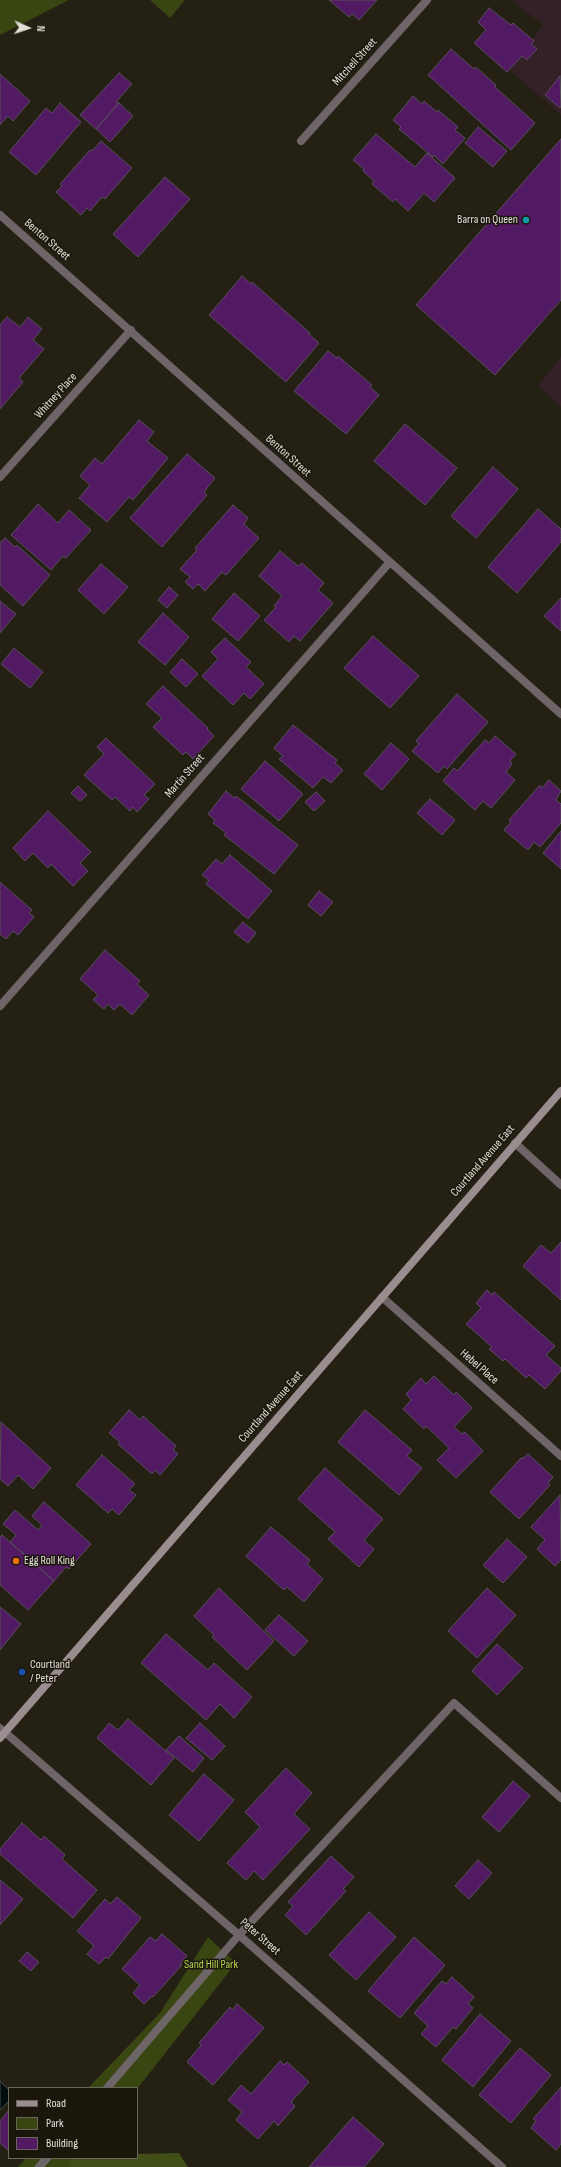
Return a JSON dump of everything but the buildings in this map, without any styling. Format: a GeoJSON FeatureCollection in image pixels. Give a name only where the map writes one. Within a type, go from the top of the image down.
{"type":"FeatureCollection","features":[{"type":"Feature","properties":{"kind":"main road","name":"Courtland Avenue East"},"geometry":{"type":"LineString","coordinates":[[2,1733],[561,1091]]}},
{"type":"Feature","properties":{"kind":"street","name":"Mitchell Street"},"geometry":{"type":"LineString","coordinates":[[301,141],[427,0]]}},
{"type":"Feature","properties":{"kind":"street","name":"Benton Street"},"geometry":{"type":"LineString","coordinates":[[0,215],[131,330],[389,563],[561,714]]}},
{"type":"Feature","properties":{"kind":"street","name":"Whitney Place"},"geometry":{"type":"LineString","coordinates":[[0,477],[131,330]]}},
{"type":"Feature","properties":{"kind":"street","name":"Martin Street"},"geometry":{"type":"LineString","coordinates":[[0,1006],[389,563]]}},
{"type":"Feature","properties":{"kind":"street"},"geometry":{"type":"LineString","coordinates":[[515,1143],[561,1185]]}},
{"type":"Feature","properties":{"kind":"street","name":"Hebel Place"},"geometry":{"type":"LineString","coordinates":[[382,1297],[561,1456]]}},
{"type":"Feature","properties":{"kind":"street"},"geometry":{"type":"LineString","coordinates":[[108,2087],[239,1935],[454,1703],[561,1798]]}},
{"type":"Feature","properties":{"kind":"street","name":"Peter Street"},"geometry":{"type":"LineString","coordinates":[[2,1733],[239,1935],[502,2167]]}},
{"type":"Feature","properties":{"kind":"street"},"geometry":{"type":"LineString","coordinates":[[39,2167],[46,2159]]}},
{"type":"Feature","properties":{"kind":"shaded area"},"geometry":{"type":"Polygon","coordinates":[[[512,0],[561,0],[561,115],[510,70],[543,25],[512,0]]]}},
{"type":"Feature","properties":{"kind":"shaded area"},"geometry":{"type":"Polygon","coordinates":[[[561,357],[561,407],[538,386],[561,357]]]}},
{"type":"Feature","properties":{"kind":"shaded area"},"geometry":{"type":"Polygon","coordinates":[[[0,2081],[8,2089],[8,2102],[0,2110],[0,2081]]]}},
{"type":"Feature","properties":{"kind":"green space"},"geometry":{"type":"Polygon","coordinates":[[[0,0],[69,0],[0,35],[0,0]]]}},
{"type":"Feature","properties":{"kind":"green space"},"geometry":{"type":"Polygon","coordinates":[[[150,0],[185,0],[170,18],[150,0]]]}},
{"type":"Feature","properties":{"kind":"green space","name":"Sand Hill Park"},"geometry":{"type":"Polygon","coordinates":[[[208,1937],[236,1963],[138,2088],[89,2087],[160,2013],[208,1937]]]}},
{"type":"Feature","properties":{"kind":"green space"},"geometry":{"type":"Polygon","coordinates":[[[179,2153],[188,2167],[69,2167],[72,2159],[138,2159],[138,2154],[179,2153]]]}},
{"type":"Feature","properties":{"kind":"green space"},"geometry":{"type":"Polygon","coordinates":[[[25,2159],[129,2159],[137,2167],[18,2167],[25,2159]]]}},
{"type":"Feature","properties":{"kind":"place","name":"Barra on Queen"},"geometry":{"type":"Point","coordinates":[526,220]}},
{"type":"Feature","properties":{"kind":"place","name":"Egg Roll King"},"geometry":{"type":"Point","coordinates":[16,1561]}},
{"type":"Feature","properties":{"kind":"place","name":"Courtland / Peter"},"geometry":{"type":"Point","coordinates":[22,1672]}}]}
